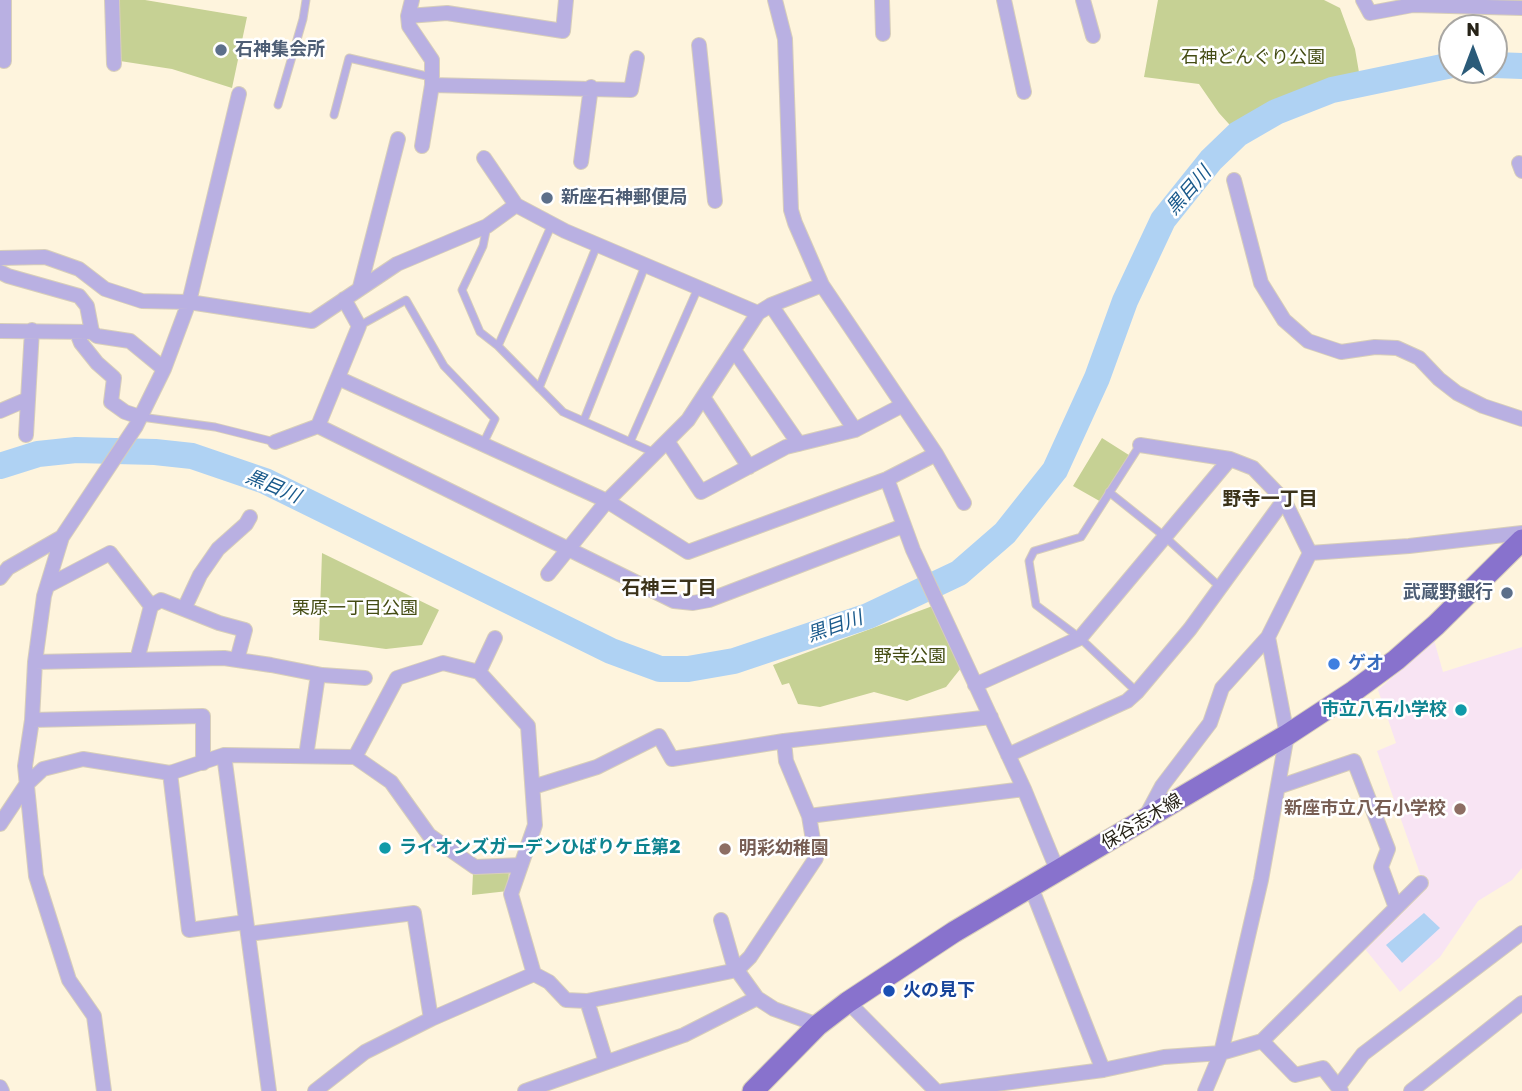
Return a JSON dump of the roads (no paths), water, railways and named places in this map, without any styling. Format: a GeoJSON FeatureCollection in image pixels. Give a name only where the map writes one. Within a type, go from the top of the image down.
{"type":"FeatureCollection","features":[{"type":"Feature","properties":{"kind":"main road","name":"保谷志木線"},"geometry":{"type":"LineString","coordinates":[[753,1091],[818,1025],[848,1002],[954,932],[1287,735],[1396,660],[1436,625],[1522,540]]}},
{"type":"Feature","properties":{"kind":"street"},"geometry":{"type":"LineString","coordinates":[[4,0],[4,61]]}},
{"type":"Feature","properties":{"kind":"street"},"geometry":{"type":"LineString","coordinates":[[112,0],[114,64]]}},
{"type":"Feature","properties":{"kind":"street"},"geometry":{"type":"LineString","coordinates":[[412,0],[408,16],[409,26],[432,60],[432,81],[422,146]]}},
{"type":"Feature","properties":{"kind":"street"},"geometry":{"type":"LineString","coordinates":[[408,16],[447,13],[563,31],[566,0]]}},
{"type":"Feature","properties":{"kind":"street"},"geometry":{"type":"LineString","coordinates":[[775,0],[785,39],[791,210],[822,285],[936,454],[964,503]]}},
{"type":"Feature","properties":{"kind":"street"},"geometry":{"type":"LineString","coordinates":[[882,0],[883,34]]}},
{"type":"Feature","properties":{"kind":"street"},"geometry":{"type":"LineString","coordinates":[[1004,0],[1024,92]]}},
{"type":"Feature","properties":{"kind":"street"},"geometry":{"type":"LineString","coordinates":[[1083,0],[1093,36]]}},
{"type":"Feature","properties":{"kind":"street"},"geometry":{"type":"LineString","coordinates":[[1363,0],[1370,13],[1413,5],[1521,6]]}},
{"type":"Feature","properties":{"kind":"street"},"geometry":{"type":"LineString","coordinates":[[699,45],[715,201]]}},
{"type":"Feature","properties":{"kind":"street"},"geometry":{"type":"LineString","coordinates":[[432,81],[631,90],[637,58]]}},
{"type":"Feature","properties":{"kind":"street"},"geometry":{"type":"LineString","coordinates":[[581,162],[591,87]]}},
{"type":"Feature","properties":{"kind":"street"},"geometry":{"type":"LineString","coordinates":[[104,1091],[94,1016],[69,980],[36,876],[25,766],[32,720],[35,662],[44,596],[62,537],[138,421],[164,369],[189,302],[239,94]]}},
{"type":"Feature","properties":{"kind":"street"},"geometry":{"type":"LineString","coordinates":[[360,287],[398,139]]}},
{"type":"Feature","properties":{"kind":"street"},"geometry":{"type":"LineString","coordinates":[[484,158],[516,205],[597,245],[698,288],[764,309],[855,430]]}},
{"type":"Feature","properties":{"kind":"street"},"geometry":{"type":"LineString","coordinates":[[1234,180],[1261,283],[1284,320],[1308,341],[1342,352],[1375,347],[1397,348],[1419,358],[1457,393],[1483,406],[1522,419]]}},
{"type":"Feature","properties":{"kind":"street"},"geometry":{"type":"LineString","coordinates":[[0,257],[45,257],[79,269],[105,289],[142,301],[189,302],[312,321],[397,264],[487,226],[516,205]]}},
{"type":"Feature","properties":{"kind":"street"},"geometry":{"type":"LineString","coordinates":[[0,272],[79,296],[87,306],[92,332]]}},
{"type":"Feature","properties":{"kind":"street"},"geometry":{"type":"LineString","coordinates":[[548,574],[607,501],[688,420],[764,309],[822,285]]}},
{"type":"Feature","properties":{"kind":"street"},"geometry":{"type":"LineString","coordinates":[[318,426],[359,326],[344,299]]}},
{"type":"Feature","properties":{"kind":"street"},"geometry":{"type":"LineString","coordinates":[[26,435],[32,330]]}},
{"type":"Feature","properties":{"kind":"street"},"geometry":{"type":"LineString","coordinates":[[0,331],[92,332],[97,336],[130,341],[164,369]]}},
{"type":"Feature","properties":{"kind":"street"},"geometry":{"type":"LineString","coordinates":[[77,332],[81,343],[97,363],[114,378],[111,402],[138,421]]}},
{"type":"Feature","properties":{"kind":"street"},"geometry":{"type":"LineString","coordinates":[[734,350],[799,444]]}},
{"type":"Feature","properties":{"kind":"street"},"geometry":{"type":"LineString","coordinates":[[338,378],[607,501],[688,552],[887,479],[936,454]]}},
{"type":"Feature","properties":{"kind":"street"},"geometry":{"type":"LineString","coordinates":[[703,397],[749,467]]}},
{"type":"Feature","properties":{"kind":"street"},"geometry":{"type":"LineString","coordinates":[[0,411],[28,399]]}},
{"type":"Feature","properties":{"kind":"street"},"geometry":{"type":"LineString","coordinates":[[667,441],[701,492],[786,447],[855,430],[903,405]]}},
{"type":"Feature","properties":{"kind":"street"},"geometry":{"type":"LineString","coordinates":[[275,442],[318,426],[674,601],[693,604],[903,526]]}},
{"type":"Feature","properties":{"kind":"street"},"geometry":{"type":"LineString","coordinates":[[1140,444],[1230,459],[1253,468],[1284,500],[1310,553]]}},
{"type":"Feature","properties":{"kind":"street"},"geometry":{"type":"LineString","coordinates":[[975,685],[1080,638],[1230,459]]}},
{"type":"Feature","properties":{"kind":"street"},"geometry":{"type":"LineString","coordinates":[[887,479],[913,550],[1024,789],[1058,872]]}},
{"type":"Feature","properties":{"kind":"street"},"geometry":{"type":"LineString","coordinates":[[1008,755],[1127,701],[1137,692],[1190,629],[1284,500]]}},
{"type":"Feature","properties":{"kind":"street"},"geometry":{"type":"LineString","coordinates":[[184,609],[200,575],[218,549],[246,524],[250,517]]}},
{"type":"Feature","properties":{"kind":"street"},"geometry":{"type":"LineString","coordinates":[[1310,553],[1409,546],[1522,533]]}},
{"type":"Feature","properties":{"kind":"street"},"geometry":{"type":"LineString","coordinates":[[0,578],[8,568],[62,537]]}},
{"type":"Feature","properties":{"kind":"street"},"geometry":{"type":"LineString","coordinates":[[49,585],[110,553],[151,606]]}},
{"type":"Feature","properties":{"kind":"street"},"geometry":{"type":"LineString","coordinates":[[1143,821],[1162,786],[1210,723],[1222,688],[1268,637],[1310,553]]}},
{"type":"Feature","properties":{"kind":"street"},"geometry":{"type":"LineString","coordinates":[[137,660],[151,606],[161,600],[219,623],[245,630],[237,660]]}},
{"type":"Feature","properties":{"kind":"street"},"geometry":{"type":"LineString","coordinates":[[1205,1091],[1222,1053],[1261,880],[1287,735],[1268,637]]}},
{"type":"Feature","properties":{"kind":"street"},"geometry":{"type":"LineString","coordinates":[[479,672],[495,638]]}},
{"type":"Feature","properties":{"kind":"street"},"geometry":{"type":"LineString","coordinates":[[35,662],[223,658],[318,675],[365,678]]}},
{"type":"Feature","properties":{"kind":"street"},"geometry":{"type":"LineString","coordinates":[[355,757],[397,678],[443,663],[479,672],[528,726],[535,825],[511,894],[534,974],[549,982],[566,1000],[587,1000],[737,970],[750,957],[816,858],[809,816],[786,761],[784,741]]}},
{"type":"Feature","properties":{"kind":"street"},"geometry":{"type":"LineString","coordinates":[[306,756],[318,675]]}},
{"type":"Feature","properties":{"kind":"street"},"geometry":{"type":"LineString","coordinates":[[32,720],[203,716],[203,763]]}},
{"type":"Feature","properties":{"kind":"street"},"geometry":{"type":"LineString","coordinates":[[533,787],[597,767],[659,736],[673,759],[784,741],[990,718]]}},
{"type":"Feature","properties":{"kind":"street"},"geometry":{"type":"LineString","coordinates":[[0,824],[26,785],[43,769],[83,758],[170,773],[224,755],[355,757],[391,782],[429,835],[475,867],[521,865]]}},
{"type":"Feature","properties":{"kind":"street"},"geometry":{"type":"LineString","coordinates":[[224,755],[269,1091]]}},
{"type":"Feature","properties":{"kind":"street"},"geometry":{"type":"LineString","coordinates":[[1278,787],[1354,761],[1388,849],[1381,867],[1396,908]]}},
{"type":"Feature","properties":{"kind":"street"},"geometry":{"type":"LineString","coordinates":[[170,773],[189,930],[247,928],[414,913],[431,1019]]}},
{"type":"Feature","properties":{"kind":"street"},"geometry":{"type":"LineString","coordinates":[[809,816],[1024,789]]}},
{"type":"Feature","properties":{"kind":"street"},"geometry":{"type":"LineString","coordinates":[[943,1091],[1103,1070],[1164,1056],[1222,1053],[1262,1041],[1421,883]]}},
{"type":"Feature","properties":{"kind":"street"},"geometry":{"type":"LineString","coordinates":[[1031,887],[1103,1070]]}},
{"type":"Feature","properties":{"kind":"street"},"geometry":{"type":"LineString","coordinates":[[721,920],[737,970],[757,998],[774,1009],[818,1025]]}},
{"type":"Feature","properties":{"kind":"street"},"geometry":{"type":"LineString","coordinates":[[1262,1041],[1295,1075],[1323,1068],[1339,1089],[1363,1054],[1521,935]]}},
{"type":"Feature","properties":{"kind":"street"},"geometry":{"type":"LineString","coordinates":[[315,1091],[365,1052],[431,1019],[534,974]]}},
{"type":"Feature","properties":{"kind":"street"},"geometry":{"type":"LineString","coordinates":[[525,1091],[684,1035],[757,998]]}},
{"type":"Feature","properties":{"kind":"street"},"geometry":{"type":"LineString","coordinates":[[587,1000],[606,1062]]}},
{"type":"Feature","properties":{"kind":"street"},"geometry":{"type":"LineString","coordinates":[[848,1002],[936,1091]]}},
{"type":"Feature","properties":{"kind":"street"},"geometry":{"type":"LineString","coordinates":[[1411,1091],[1522,1003]]}},
{"type":"Feature","properties":{"kind":"lane"},"geometry":{"type":"LineString","coordinates":[[278,105],[306,0]]}},
{"type":"Feature","properties":{"kind":"lane"},"geometry":{"type":"LineString","coordinates":[[334,115],[349,58],[432,81]]}},
{"type":"Feature","properties":{"kind":"lane"},"geometry":{"type":"LineString","coordinates":[[498,346],[552,224]]}},
{"type":"Feature","properties":{"kind":"lane"},"geometry":{"type":"LineString","coordinates":[[487,226],[483,246],[462,290],[480,332],[498,346],[563,411],[656,453]]}},
{"type":"Feature","properties":{"kind":"lane"},"geometry":{"type":"LineString","coordinates":[[539,388],[597,245]]}},
{"type":"Feature","properties":{"kind":"lane"},"geometry":{"type":"LineString","coordinates":[[584,420],[646,265]]}},
{"type":"Feature","properties":{"kind":"lane"},"geometry":{"type":"LineString","coordinates":[[630,442],[698,288]]}},
{"type":"Feature","properties":{"kind":"lane"},"geometry":{"type":"LineString","coordinates":[[359,326],[406,300],[444,366],[495,419],[482,444]]}},
{"type":"Feature","properties":{"kind":"lane"},"geometry":{"type":"LineString","coordinates":[[138,421],[215,428],[275,442]]}},
{"type":"Feature","properties":{"kind":"lane"},"geometry":{"type":"LineString","coordinates":[[1137,692],[1080,638],[1036,605],[1028,561],[1034,551],[1081,537],[1140,444]]}},
{"type":"Feature","properties":{"kind":"lane"},"geometry":{"type":"LineString","coordinates":[[1110,492],[1221,587]]}},
{"type":"Feature","properties":{"kind":"water"},"geometry":{"type":"Polygon","coordinates":[[[1424,913],[1440,928],[1402,963],[1386,945],[1424,913]]]}},
{"type":"Feature","properties":{"kind":"waterway","name":"黒目川"},"geometry":{"type":"LineString","coordinates":[[1508,66],[1522,66]]}},
{"type":"Feature","properties":{"kind":"waterway","name":"黒目川"},"geometry":{"type":"LineString","coordinates":[[0,466],[38,454],[76,450],[192,456],[265,481],[611,651],[660,669],[688,669],[734,661],[868,616],[959,573],[1005,533],[1055,470],[1097,378],[1125,301],[1163,220],[1211,160],[1238,134],[1276,112],[1332,90],[1438,68]]}},
{"type":"Feature","properties":{"kind":"place","name":"石神集会所"},"geometry":{"type":"Point","coordinates":[221,50]}},
{"type":"Feature","properties":{"kind":"place","name":"新座石神郵便局"},"geometry":{"type":"Point","coordinates":[547,198]}},
{"type":"Feature","properties":{"kind":"place","name":"武蔵野銀行"},"geometry":{"type":"Point","coordinates":[1507,593]}},
{"type":"Feature","properties":{"kind":"place","name":"ゲオ"},"geometry":{"type":"Point","coordinates":[1334,664]}},
{"type":"Feature","properties":{"kind":"place","name":"市立八石小学校"},"geometry":{"type":"Point","coordinates":[1461,710]}},
{"type":"Feature","properties":{"kind":"place","name":"新座市立八石小学校"},"geometry":{"type":"Point","coordinates":[1460,809]}},
{"type":"Feature","properties":{"kind":"place","name":"ライオンズガーデンひばりケ丘第2"},"geometry":{"type":"Point","coordinates":[385,848]}},
{"type":"Feature","properties":{"kind":"place","name":"明彩幼稚園"},"geometry":{"type":"Point","coordinates":[725,849]}},
{"type":"Feature","properties":{"kind":"place","name":"火の見下"},"geometry":{"type":"Point","coordinates":[889,991]}},
{"type":"Feature","properties":{"kind":"district","name":"野寺一丁目"},"geometry":{"type":"Point","coordinates":[1270,500]}},
{"type":"Feature","properties":{"kind":"district","name":"石神三丁目"},"geometry":{"type":"Point","coordinates":[669,589]}},
{"type":"Feature","properties":{"kind":"park label","name":"石神どんぐり公園"},"geometry":{"type":"Point","coordinates":[1253,58]}},
{"type":"Feature","properties":{"kind":"park label","name":"栗原一丁目公園"},"geometry":{"type":"Point","coordinates":[355,609]}},
{"type":"Feature","properties":{"kind":"park label","name":"野寺公園"},"geometry":{"type":"Point","coordinates":[910,657]}}]}
